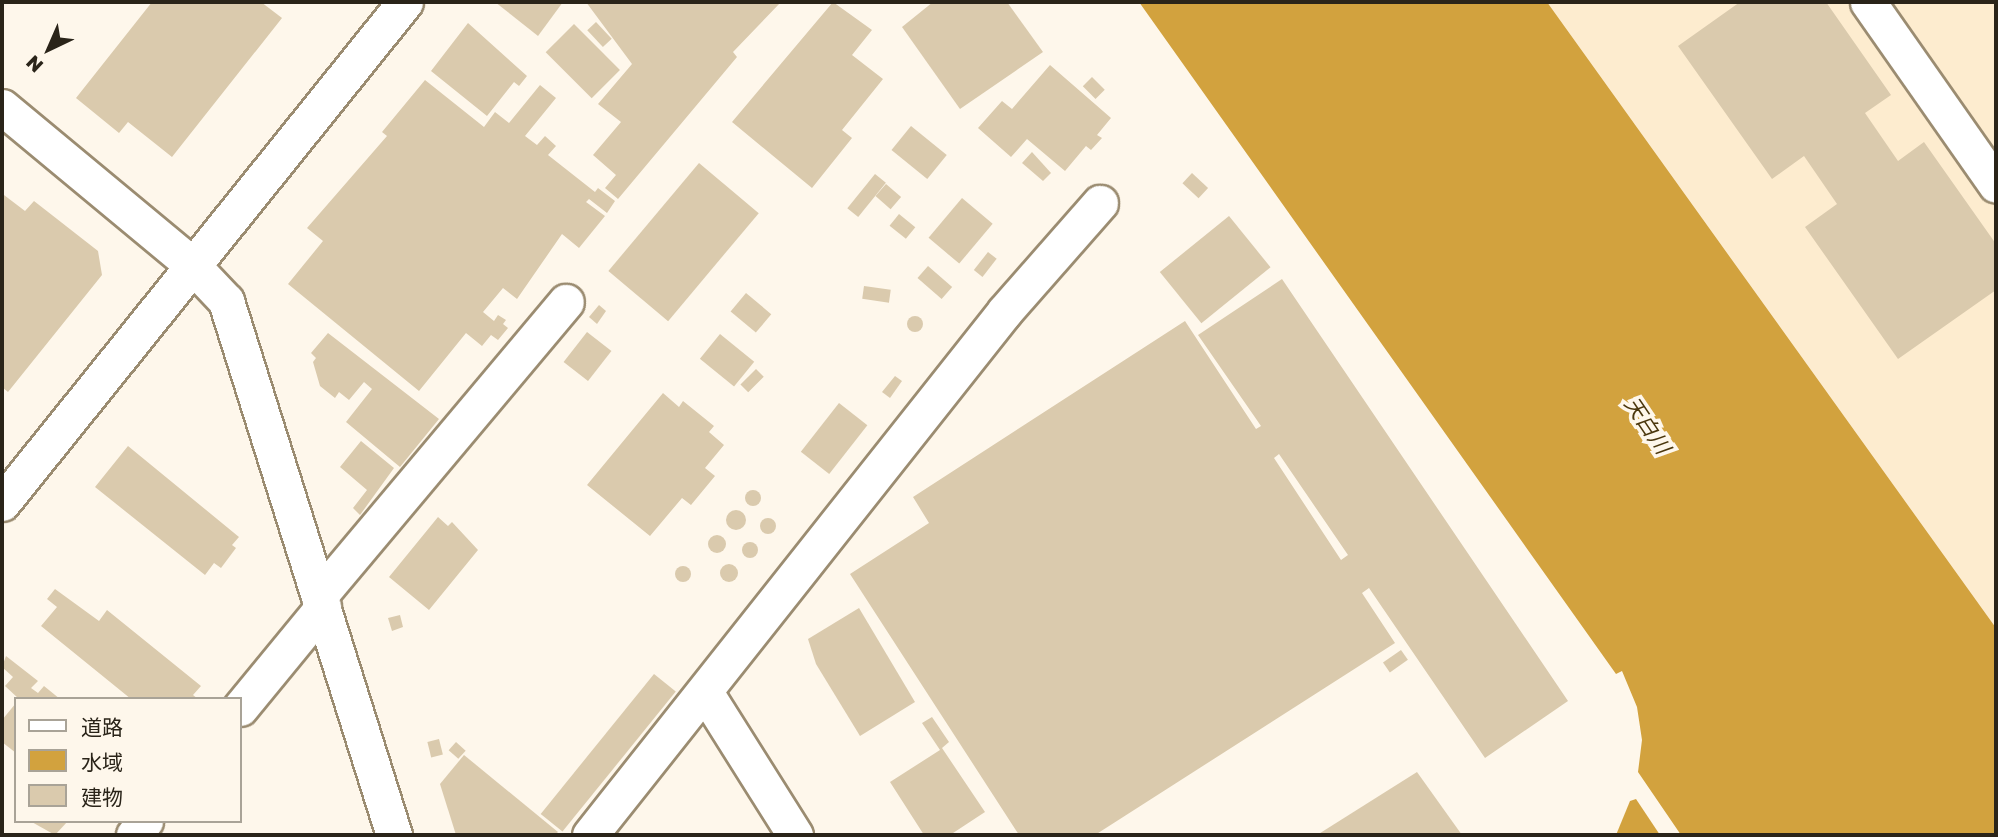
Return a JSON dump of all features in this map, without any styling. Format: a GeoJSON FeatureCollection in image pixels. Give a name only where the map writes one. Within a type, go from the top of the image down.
{"type":"FeatureCollection","features":[{"type":"Feature","properties":{"kind":"street"},"geometry":{"type":"LineString","coordinates":[[2,503],[405,2]]}},
{"type":"Feature","properties":{"kind":"street"},"geometry":{"type":"LineString","coordinates":[[1868,2],[1996,186]]}},
{"type":"Feature","properties":{"kind":"street"},"geometry":{"type":"LineString","coordinates":[[2,107],[192,265],[226,300],[394,835]]}},
{"type":"Feature","properties":{"kind":"street"},"geometry":{"type":"LineString","coordinates":[[590,835],[1005,311],[1100,203]]}},
{"type":"Feature","properties":{"kind":"street"},"geometry":{"type":"LineString","coordinates":[[242,705],[321,601],[566,302]]}},
{"type":"Feature","properties":{"kind":"street"},"geometry":{"type":"LineString","coordinates":[[705,692],[795,835]]}},
{"type":"Feature","properties":{"kind":"shaded area"},"geometry":{"type":"Polygon","coordinates":[[[1547,2],[1996,2],[1996,628],[1547,2]]]}},
{"type":"Feature","properties":{"kind":"water","name":"天白川"},"geometry":{"type":"Polygon","coordinates":[[[1139,2],[1547,2],[1996,628],[1996,835],[1681,835],[1638,772],[1642,740],[1637,707],[1622,671],[1616,674],[1139,2]]]}},
{"type":"Feature","properties":{"kind":"water"},"geometry":{"type":"Polygon","coordinates":[[[1636,799],[1660,835],[1616,835],[1630,801],[1636,799]]]}},
{"type":"Feature","properties":{"kind":"building"},"geometry":{"type":"Polygon","coordinates":[[[152,2],[261,2],[282,18],[172,157],[128,122],[119,133],[76,98],[152,2]]]}},
{"type":"Feature","properties":{"kind":"building"},"geometry":{"type":"Polygon","coordinates":[[[495,2],[563,2],[538,36],[495,2]]]}},
{"type":"Feature","properties":{"kind":"building"},"geometry":{"type":"Polygon","coordinates":[[[586,2],[781,2],[733,52],[737,57],[618,199],[605,188],[616,175],[593,155],[621,122],[598,104],[632,64],[586,2]]]}},
{"type":"Feature","properties":{"kind":"building"},"geometry":{"type":"Polygon","coordinates":[[[833,2],[872,30],[852,55],[883,79],[842,130],[852,138],[812,188],[732,122],[833,2]]]}},
{"type":"Feature","properties":{"kind":"building"},"geometry":{"type":"Polygon","coordinates":[[[933,2],[1007,2],[1043,52],[960,109],[902,27],[933,2]]]}},
{"type":"Feature","properties":{"kind":"building"},"geometry":{"type":"Polygon","coordinates":[[[1740,2],[1826,2],[1891,95],[1865,113],[1898,161],[1924,142],[1996,244],[1996,290],[1898,359],[1805,227],[1837,204],[1804,156],[1772,179],[1678,46],[1740,2]]]}},
{"type":"Feature","properties":{"kind":"building"},"geometry":{"type":"Polygon","coordinates":[[[596,22],[612,39],[603,47],[587,30],[596,22]]]}},
{"type":"Feature","properties":{"kind":"building"},"geometry":{"type":"Polygon","coordinates":[[[468,23],[527,76],[519,86],[514,82],[487,116],[431,71],[468,23]]]}},
{"type":"Feature","properties":{"kind":"building"},"geometry":{"type":"Polygon","coordinates":[[[574,24],[620,70],[592,98],[546,52],[574,24]]]}},
{"type":"Feature","properties":{"kind":"building"},"geometry":{"type":"Polygon","coordinates":[[[1050,65],[1111,118],[1097,135],[1102,138],[1091,150],[1086,146],[1065,171],[1027,139],[1011,157],[978,128],[1002,101],[1012,109],[1050,65]]]}},
{"type":"Feature","properties":{"kind":"building"},"geometry":{"type":"Polygon","coordinates":[[[1092,77],[1105,90],[1096,99],[1083,86],[1092,77]]]}},
{"type":"Feature","properties":{"kind":"building"},"geometry":{"type":"Polygon","coordinates":[[[425,80],[484,127],[495,112],[509,123],[540,85],[556,98],[525,136],[537,145],[545,136],[556,146],[548,155],[595,192],[598,188],[615,201],[607,213],[589,199],[586,202],[605,216],[579,248],[562,234],[517,299],[503,288],[483,312],[494,321],[498,315],[506,320],[503,324],[508,328],[498,340],[491,335],[482,346],[466,333],[419,391],[288,284],[323,241],[307,228],[387,136],[382,132],[425,80]]]}},
{"type":"Feature","properties":{"kind":"building"},"geometry":{"type":"Polygon","coordinates":[[[911,126],[947,155],[927,179],[891,150],[911,126]]]}},
{"type":"Feature","properties":{"kind":"building"},"geometry":{"type":"Polygon","coordinates":[[[1032,152],[1051,173],[1043,181],[1022,163],[1032,152]]]}},
{"type":"Feature","properties":{"kind":"building"},"geometry":{"type":"Polygon","coordinates":[[[699,163],[759,213],[668,321],[608,271],[699,163]]]}},
{"type":"Feature","properties":{"kind":"building"},"geometry":{"type":"Polygon","coordinates":[[[1192,173],[1208,188],[1199,198],[1182,183],[1192,173]]]}},
{"type":"Feature","properties":{"kind":"building"},"geometry":{"type":"Polygon","coordinates":[[[875,174],[886,183],[858,217],[847,208],[875,174]]]}},
{"type":"Feature","properties":{"kind":"building"},"geometry":{"type":"Polygon","coordinates":[[[886,184],[901,197],[891,209],[876,196],[886,184]]]}},
{"type":"Feature","properties":{"kind":"building"},"geometry":{"type":"Polygon","coordinates":[[[4,195],[25,211],[34,201],[98,251],[102,275],[8,392],[2,387],[4,195]]]}},
{"type":"Feature","properties":{"kind":"building"},"geometry":{"type":"Polygon","coordinates":[[[962,198],[993,224],[959,264],[929,238],[962,198]]]}},
{"type":"Feature","properties":{"kind":"building"},"geometry":{"type":"Polygon","coordinates":[[[899,214],[915,227],[906,239],[890,226],[899,214]]]}},
{"type":"Feature","properties":{"kind":"building"},"geometry":{"type":"Polygon","coordinates":[[[1229,216],[1271,267],[1201,323],[1160,272],[1229,216]]]}},
{"type":"Feature","properties":{"kind":"building"},"geometry":{"type":"Polygon","coordinates":[[[988,252],[997,259],[983,277],[974,270],[988,252]]]}},
{"type":"Feature","properties":{"kind":"building"},"geometry":{"type":"Polygon","coordinates":[[[928,266],[952,287],[942,299],[918,278],[928,266]]]}},
{"type":"Feature","properties":{"kind":"building"},"geometry":{"type":"Polygon","coordinates":[[[1282,279],[1568,701],[1485,758],[1369,588],[1362,593],[1395,643],[1095,835],[1019,835],[850,574],[929,523],[913,497],[1185,321],[1256,429],[1261,426],[1198,335],[1282,279]],[[1279,454],[1274,458],[1341,560],[1348,555],[1279,454]]]}},
{"type":"Feature","properties":{"kind":"building"},"geometry":{"type":"Polygon","coordinates":[[[864,286],[891,290],[889,303],[862,299],[864,286]]]}},
{"type":"Feature","properties":{"kind":"building"},"geometry":{"type":"Polygon","coordinates":[[[746,293],[771,314],[756,333],[731,311],[746,293]]]}},
{"type":"Feature","properties":{"kind":"building"},"geometry":{"type":"Polygon","coordinates":[[[599,305],[606,311],[597,324],[589,317],[599,305]]]}},
{"type":"Feature","properties":{"kind":"building"},"geometry":{"type":"Polygon","coordinates":[[[915,316],[921,318],[921,330],[915,332],[909,330],[907,324],[909,318],[915,316]]]}},
{"type":"Feature","properties":{"kind":"building"},"geometry":{"type":"Polygon","coordinates":[[[587,332],[611,351],[588,381],[564,362],[587,332]]]}},
{"type":"Feature","properties":{"kind":"building"},"geometry":{"type":"Polygon","coordinates":[[[328,333],[439,419],[400,467],[346,422],[372,389],[364,382],[349,400],[339,392],[335,398],[320,386],[313,362],[316,358],[311,353],[328,333]]]}},
{"type":"Feature","properties":{"kind":"building"},"geometry":{"type":"Polygon","coordinates":[[[720,334],[754,362],[734,387],[700,359],[720,334]]]}},
{"type":"Feature","properties":{"kind":"building"},"geometry":{"type":"Polygon","coordinates":[[[756,369],[764,377],[748,392],[740,385],[756,369]]]}},
{"type":"Feature","properties":{"kind":"building"},"geometry":{"type":"Polygon","coordinates":[[[895,376],[902,381],[890,398],[882,392],[895,376]]]}},
{"type":"Feature","properties":{"kind":"building"},"geometry":{"type":"Polygon","coordinates":[[[663,393],[679,407],[683,401],[714,426],[709,432],[724,445],[705,468],[715,476],[691,505],[682,498],[650,536],[587,485],[663,393]]]}},
{"type":"Feature","properties":{"kind":"building"},"geometry":{"type":"Polygon","coordinates":[[[839,403],[867,425],[829,474],[801,452],[839,403]]]}},
{"type":"Feature","properties":{"kind":"building"},"geometry":{"type":"Polygon","coordinates":[[[361,441],[394,468],[360,515],[353,508],[367,490],[340,467],[361,441]]]}},
{"type":"Feature","properties":{"kind":"building"},"geometry":{"type":"Polygon","coordinates":[[[128,446],[239,537],[232,545],[236,548],[221,568],[214,563],[205,575],[95,487],[128,446]]]}},
{"type":"Feature","properties":{"kind":"building"},"geometry":{"type":"Polygon","coordinates":[[[750,490],[756,490],[761,498],[759,504],[750,506],[745,501],[745,495],[750,490]]]}},
{"type":"Feature","properties":{"kind":"building"},"geometry":{"type":"Polygon","coordinates":[[[736,510],[743,513],[746,520],[743,527],[736,530],[729,527],[726,520],[729,513],[736,510]]]}},
{"type":"Feature","properties":{"kind":"building"},"geometry":{"type":"Polygon","coordinates":[[[438,517],[448,526],[452,522],[478,550],[429,610],[389,577],[438,517]]]}},
{"type":"Feature","properties":{"kind":"building"},"geometry":{"type":"Polygon","coordinates":[[[768,518],[774,520],[774,532],[768,534],[762,532],[760,526],[762,520],[768,518]]]}},
{"type":"Feature","properties":{"kind":"building"},"geometry":{"type":"Polygon","coordinates":[[[713,535],[721,535],[726,544],[724,551],[713,553],[708,548],[708,540],[713,535]]]}},
{"type":"Feature","properties":{"kind":"building"},"geometry":{"type":"Polygon","coordinates":[[[750,542],[756,544],[756,556],[750,558],[744,556],[742,550],[744,544],[750,542]]]}},
{"type":"Feature","properties":{"kind":"building"},"geometry":{"type":"Polygon","coordinates":[[[729,564],[735,567],[738,573],[735,579],[729,582],[723,579],[720,573],[723,567],[729,564]]]}},
{"type":"Feature","properties":{"kind":"building"},"geometry":{"type":"Polygon","coordinates":[[[683,566],[689,568],[689,580],[683,582],[677,580],[675,574],[677,568],[683,566]]]}},
{"type":"Feature","properties":{"kind":"building"},"geometry":{"type":"Polygon","coordinates":[[[55,589],[99,621],[107,610],[201,686],[193,695],[196,697],[129,697],[41,626],[57,607],[47,599],[55,589]]]}},
{"type":"Feature","properties":{"kind":"building"},"geometry":{"type":"Polygon","coordinates":[[[859,608],[915,702],[860,736],[816,664],[808,639],[859,608]]]}},
{"type":"Feature","properties":{"kind":"building"},"geometry":{"type":"Polygon","coordinates":[[[400,615],[403,627],[392,631],[388,618],[400,615]]]}},
{"type":"Feature","properties":{"kind":"building"},"geometry":{"type":"Polygon","coordinates":[[[1401,650],[1408,660],[1390,672],[1383,663],[1401,650]]]}},
{"type":"Feature","properties":{"kind":"building"},"geometry":{"type":"Polygon","coordinates":[[[6,656],[38,681],[31,688],[38,693],[44,686],[58,697],[17,697],[5,686],[13,677],[2,667],[6,656]]]}},
{"type":"Feature","properties":{"kind":"building"},"geometry":{"type":"Polygon","coordinates":[[[654,674],[676,692],[562,832],[541,814],[654,674]]]}},
{"type":"Feature","properties":{"kind":"building"},"geometry":{"type":"Polygon","coordinates":[[[14,705],[14,751],[2,742],[2,720],[14,705]]]}},
{"type":"Feature","properties":{"kind":"building"},"geometry":{"type":"Polygon","coordinates":[[[932,717],[949,742],[942,748],[985,812],[950,835],[924,835],[890,782],[940,750],[922,723],[932,717]]]}},
{"type":"Feature","properties":{"kind":"building"},"geometry":{"type":"Polygon","coordinates":[[[439,739],[443,755],[431,757],[427,742],[439,739]]]}},
{"type":"Feature","properties":{"kind":"building"},"geometry":{"type":"Polygon","coordinates":[[[456,742],[466,751],[458,759],[449,750],[456,742]]]}},
{"type":"Feature","properties":{"kind":"building"},"geometry":{"type":"Polygon","coordinates":[[[464,755],[558,832],[555,835],[456,835],[440,784],[464,755]]]}},
{"type":"Feature","properties":{"kind":"building"},"geometry":{"type":"Polygon","coordinates":[[[1417,772],[1462,835],[1317,835],[1417,772]]]}},
{"type":"Feature","properties":{"kind":"building"},"geometry":{"type":"Polygon","coordinates":[[[34,823],[66,823],[55,835],[34,823]]]}}]}
